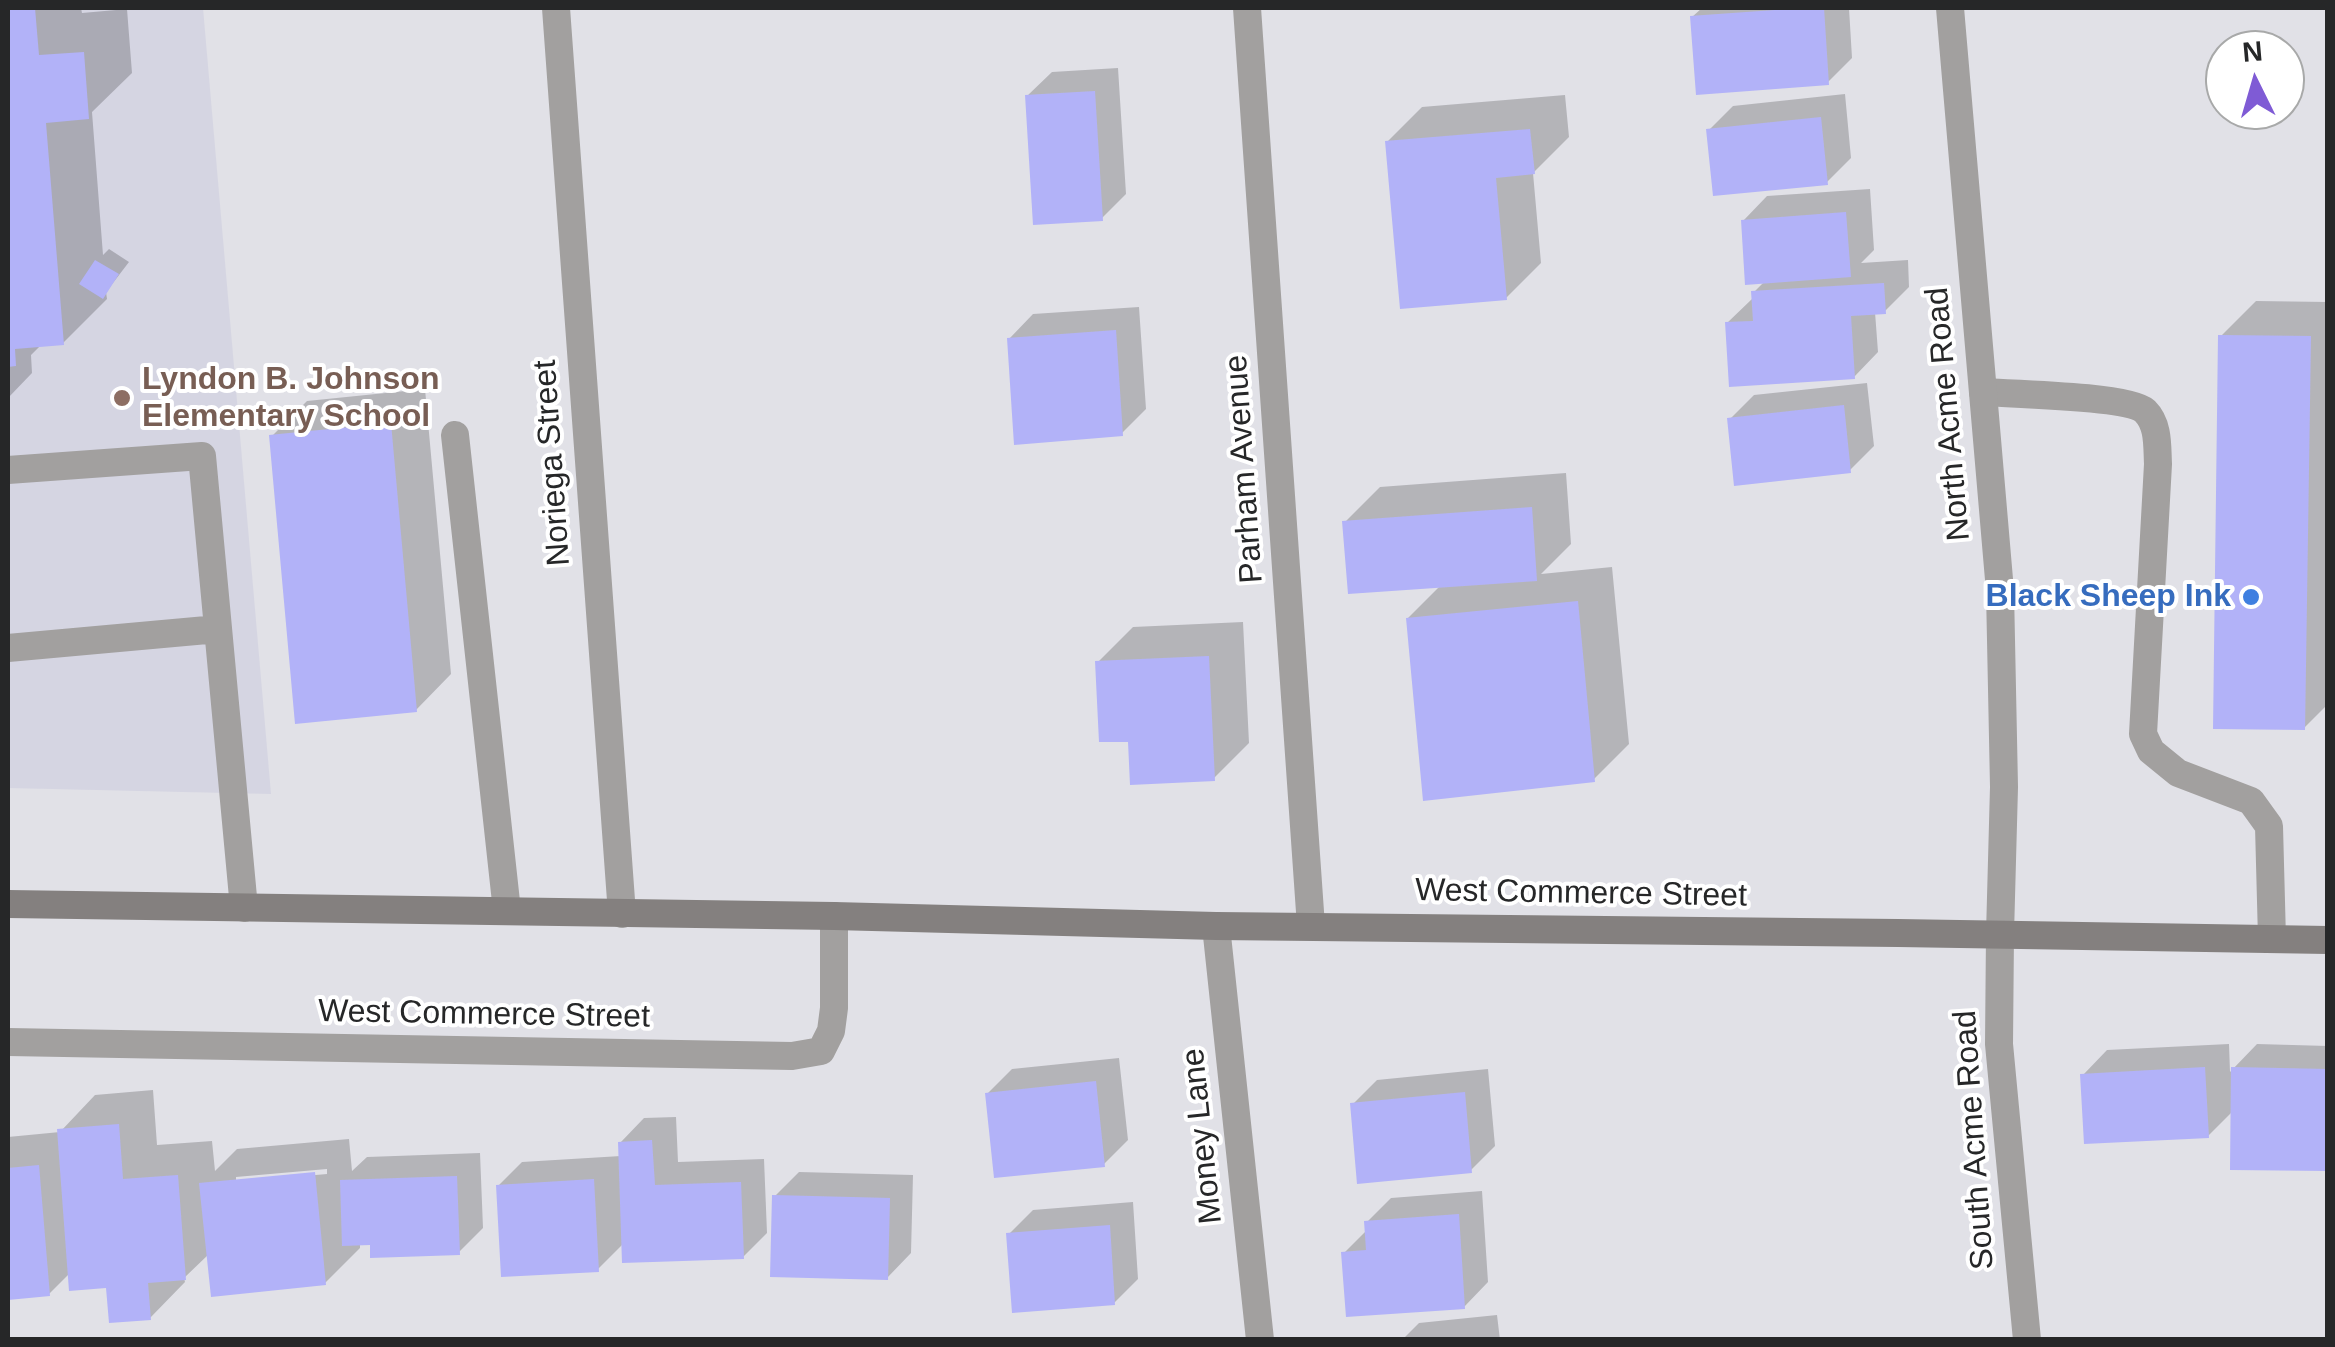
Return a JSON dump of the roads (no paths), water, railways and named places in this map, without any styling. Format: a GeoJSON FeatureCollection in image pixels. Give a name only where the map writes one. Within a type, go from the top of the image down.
{"type":"FeatureCollection","features":[{"type":"Feature","properties":{"kind":"main road","name":"West Commerce Street"},"geometry":{"type":"LineString","coordinates":[[8,904],[834,916],[1216,926],[2328,940]]}},
{"type":"Feature","properties":{"kind":"street","name":"Noriega Street"},"geometry":{"type":"LineString","coordinates":[[556,8],[622,914]]}},
{"type":"Feature","properties":{"kind":"street","name":"Parham Avenue"},"geometry":{"type":"LineString","coordinates":[[1248,8],[1311,926]]}},
{"type":"Feature","properties":{"kind":"street","name":"North Acme Road"},"geometry":{"type":"LineString","coordinates":[[1950,8],[2000,591],[2004,788],[2000,934]]}},
{"type":"Feature","properties":{"kind":"street"},"geometry":{"type":"LineString","coordinates":[[1982,392],[2135,405],[2153,422],[2158,464],[2143,734],[2150,751],[2178,773],[2252,801],[2269,826],[2272,938]]}},
{"type":"Feature","properties":{"kind":"street"},"geometry":{"type":"LineString","coordinates":[[455,435],[507,911]]}},
{"type":"Feature","properties":{"kind":"street"},"geometry":{"type":"LineString","coordinates":[[8,470],[202,456],[244,908]]}},
{"type":"Feature","properties":{"kind":"street"},"geometry":{"type":"LineString","coordinates":[[8,648],[218,629]]}},
{"type":"Feature","properties":{"kind":"street","name":"West Commerce Street"},"geometry":{"type":"LineString","coordinates":[[8,1042],[792,1056],[821,1050],[831,1031],[834,916]]}},
{"type":"Feature","properties":{"kind":"street","name":"Money Lane"},"geometry":{"type":"LineString","coordinates":[[1216,926],[1260,1340]]}},
{"type":"Feature","properties":{"kind":"street","name":"South Acme Road"},"geometry":{"type":"LineString","coordinates":[[2000,934],[1999,1044],[2027,1340]]}},
{"type":"Feature","properties":{"kind":"place","name":"Lyndon B. Johnson Elementary School"},"geometry":{"type":"Point","coordinates":[122,398]}},
{"type":"Feature","properties":{"kind":"place","name":"Black Sheep Ink"},"geometry":{"type":"Point","coordinates":[2251,597]}}]}
